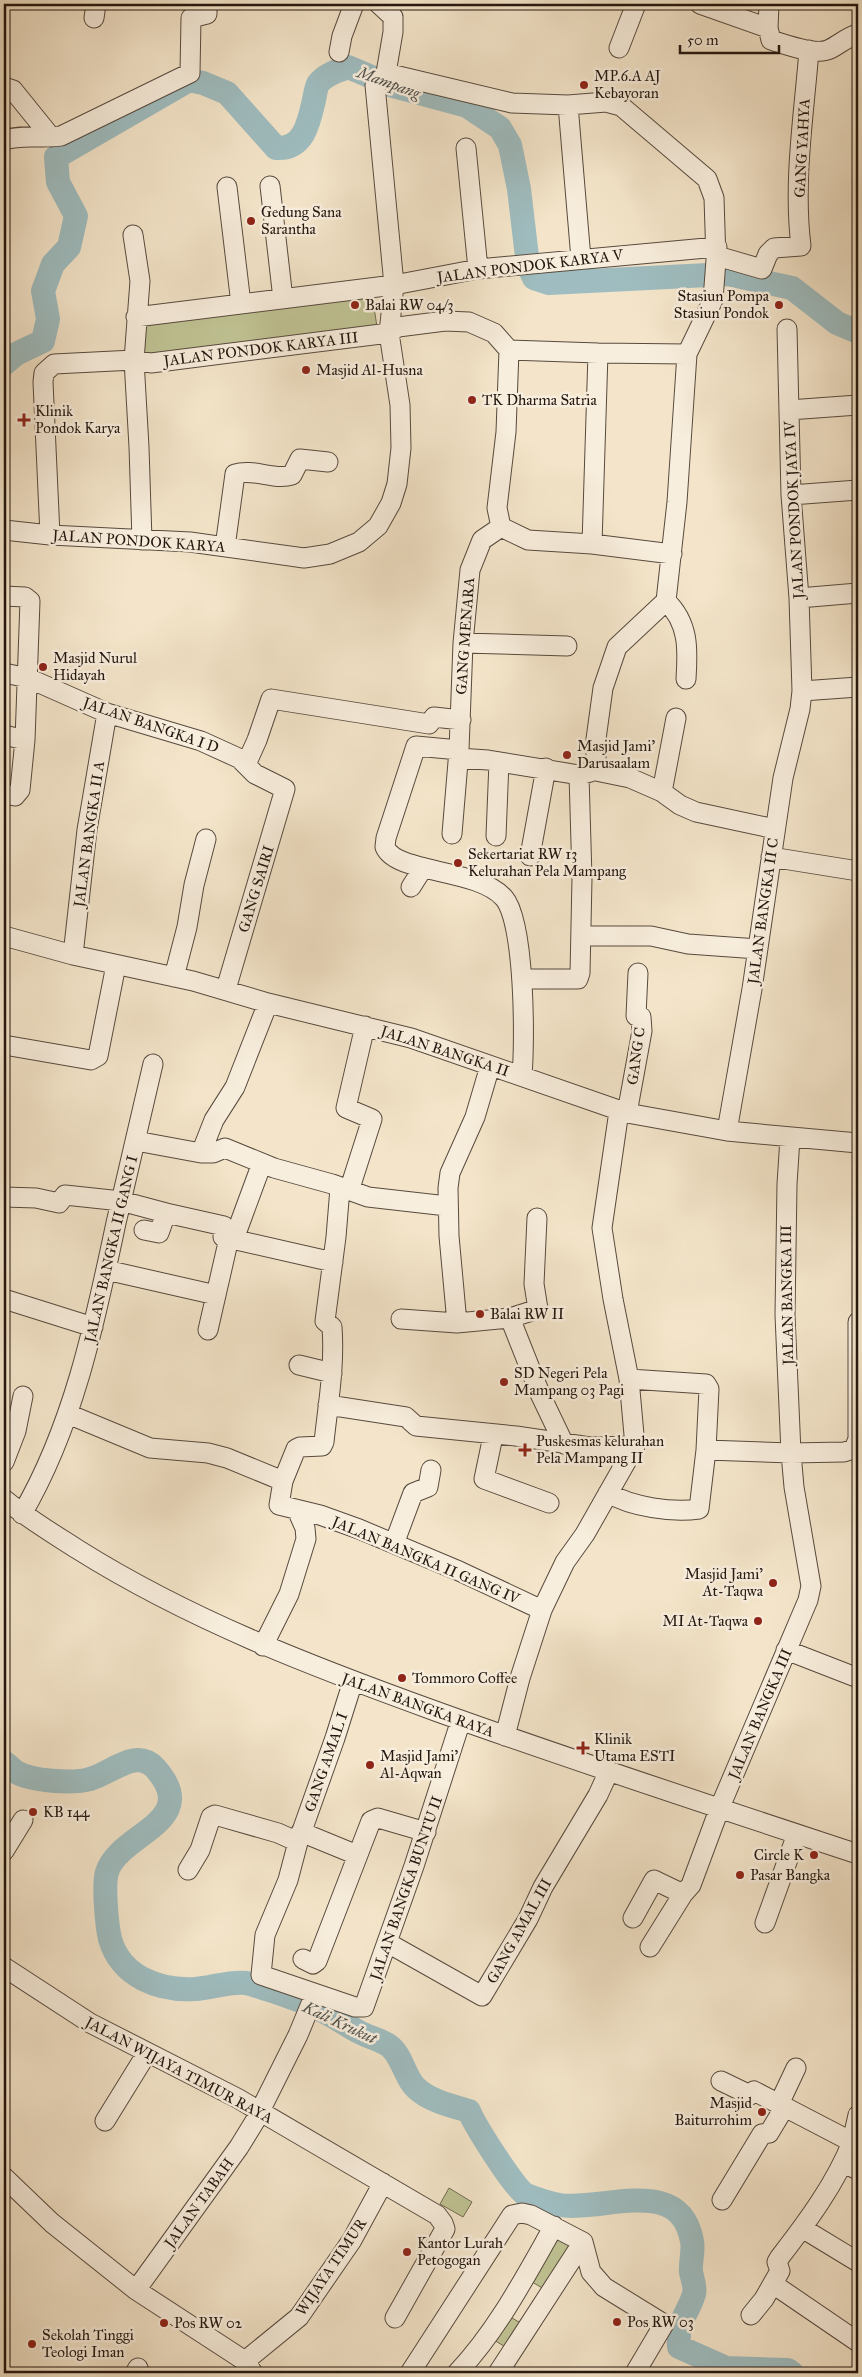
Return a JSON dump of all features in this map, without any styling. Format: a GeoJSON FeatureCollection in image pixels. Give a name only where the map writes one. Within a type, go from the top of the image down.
{"type":"FeatureCollection","features":[{"type":"Feature","properties":{"kind":"street"},"geometry":{"type":"LineString","coordinates":[[4,140],[16,137],[46,138],[77,130],[190,73],[191,17],[207,14],[207,4]]}},
{"type":"Feature","properties":{"kind":"street"},"geometry":{"type":"LineString","coordinates":[[340,52],[342,36],[354,4]]}},
{"type":"Feature","properties":{"kind":"street","name":"JALAN PONDOK KARYA"},"geometry":{"type":"LineString","coordinates":[[4,530],[50,535],[190,542],[304,558],[330,554],[359,542],[378,526],[391,503],[397,484],[401,448],[400,405],[389,333],[394,285],[381,78],[393,32],[393,17],[379,4]]}},
{"type":"Feature","properties":{"kind":"street"},"geometry":{"type":"LineString","coordinates":[[619,48],[636,4]]}},
{"type":"Feature","properties":{"kind":"street"},"geometry":{"type":"LineString","coordinates":[[700,4],[768,28]]}},
{"type":"Feature","properties":{"kind":"street"},"geometry":{"type":"LineString","coordinates":[[769,4],[768,28],[771,40],[819,53],[829,50],[848,37],[858,34]]}},
{"type":"Feature","properties":{"kind":"street","name":"GANG YAHYA"},"geometry":{"type":"LineString","coordinates":[[716,260],[762,269],[768,254],[774,248],[801,246],[798,223],[800,142],[809,50]]}},
{"type":"Feature","properties":{"kind":"street"},"geometry":{"type":"LineString","coordinates":[[381,78],[512,103],[568,105],[606,102],[620,106],[694,166],[707,179],[714,198],[716,260],[713,300],[687,354],[684,420],[666,601],[617,647],[604,688],[596,739],[587,773],[580,973],[578,979],[522,979]]}},
{"type":"Feature","properties":{"kind":"street"},"geometry":{"type":"LineString","coordinates":[[4,87],[13,90],[46,138]]}},
{"type":"Feature","properties":{"kind":"street"},"geometry":{"type":"LineString","coordinates":[[568,105],[581,259]]}},
{"type":"Feature","properties":{"kind":"street"},"geometry":{"type":"LineString","coordinates":[[466,148],[478,269]]}},
{"type":"Feature","properties":{"kind":"street"},"geometry":{"type":"LineString","coordinates":[[227,186],[241,304]]}},
{"type":"Feature","properties":{"kind":"street"},"geometry":{"type":"LineString","coordinates":[[270,186],[283,299]]}},
{"type":"Feature","properties":{"kind":"street"},"geometry":{"type":"LineString","coordinates":[[133,235],[140,281],[134,360],[142,540]]}},
{"type":"Feature","properties":{"kind":"street","name":"JALAN PONDOK KARYA V"},"geometry":{"type":"LineString","coordinates":[[136,317],[394,285],[478,269],[515,265],[581,259],[716,260]]}},
{"type":"Feature","properties":{"kind":"street","name":"JALAN PONDOK KARYA III"},"geometry":{"type":"LineString","coordinates":[[50,535],[44,373],[54,364],[134,360],[152,363],[389,333],[398,327],[445,321],[468,322],[494,333],[509,350]]}},
{"type":"Feature","properties":{"kind":"street","name":"JALAN PONDOK JAYA IV"},"geometry":{"type":"LineString","coordinates":[[787,329],[791,495],[799,598],[802,691]]}},
{"type":"Feature","properties":{"kind":"street"},"geometry":{"type":"LineString","coordinates":[[672,554],[592,544],[528,540],[501,527],[497,508],[506,432],[509,350],[598,354],[687,354]]}},
{"type":"Feature","properties":{"kind":"street"},"geometry":{"type":"LineString","coordinates":[[592,544],[598,354]]}},
{"type":"Feature","properties":{"kind":"street"},"geometry":{"type":"LineString","coordinates":[[789,410],[858,405]]}},
{"type":"Feature","properties":{"kind":"street"},"geometry":{"type":"LineString","coordinates":[[224,547],[235,474],[258,473],[287,477],[292,475],[300,459],[328,462]]}},
{"type":"Feature","properties":{"kind":"street"},"geometry":{"type":"LineString","coordinates":[[791,495],[858,490]]}},
{"type":"Feature","properties":{"kind":"street","name":"GANG MENARA"},"geometry":{"type":"LineString","coordinates":[[452,834],[461,720],[463,643],[470,570],[482,540],[501,527]]}},
{"type":"Feature","properties":{"kind":"street"},"geometry":{"type":"LineString","coordinates":[[799,598],[858,593]]}},
{"type":"Feature","properties":{"kind":"street"},"geometry":{"type":"LineString","coordinates":[[4,596],[25,597],[30,601],[25,740],[20,790],[15,796],[4,794]]}},
{"type":"Feature","properties":{"kind":"street"},"geometry":{"type":"LineString","coordinates":[[666,601],[682,621],[686,639],[686,679]]}},
{"type":"Feature","properties":{"kind":"street"},"geometry":{"type":"LineString","coordinates":[[463,643],[567,646]]}},
{"type":"Feature","properties":{"kind":"street","name":"JALAN BANGKA I D"},"geometry":{"type":"LineString","coordinates":[[4,673],[28,678],[107,713],[200,741],[242,761],[255,774],[286,789]]}},
{"type":"Feature","properties":{"kind":"street"},"geometry":{"type":"LineString","coordinates":[[802,691],[858,687]]}},
{"type":"Feature","properties":{"kind":"street","name":"JALAN BANGKA II C"},"geometry":{"type":"LineString","coordinates":[[727,1131],[758,949],[783,778],[800,709],[802,691]]}},
{"type":"Feature","properties":{"kind":"street"},"geometry":{"type":"LineString","coordinates":[[242,761],[248,760],[257,740],[270,699],[385,716],[417,723],[429,724],[434,717],[461,720]]}},
{"type":"Feature","properties":{"kind":"street","name":"JALAN BANGKA II A"},"geometry":{"type":"LineString","coordinates":[[73,955],[87,830],[107,713]]}},
{"type":"Feature","properties":{"kind":"street"},"geometry":{"type":"LineString","coordinates":[[662,792],[676,718]]}},
{"type":"Feature","properties":{"kind":"street"},"geometry":{"type":"LineString","coordinates":[[4,735],[25,740]]}},
{"type":"Feature","properties":{"kind":"street"},"geometry":{"type":"LineString","coordinates":[[522,1075],[522,979],[515,934],[505,900],[489,885],[472,879],[423,868],[393,857],[387,852],[385,847],[386,838],[416,746],[499,762],[630,778],[662,792],[680,805],[696,812],[775,829]]}},
{"type":"Feature","properties":{"kind":"street"},"geometry":{"type":"LineString","coordinates":[[496,836],[499,762]]}},
{"type":"Feature","properties":{"kind":"street"},"geometry":{"type":"LineString","coordinates":[[530,856],[546,768]]}},
{"type":"Feature","properties":{"kind":"street","name":"GANG SAIRI"},"geometry":{"type":"LineString","coordinates":[[226,990],[286,789]]}},
{"type":"Feature","properties":{"kind":"street"},"geometry":{"type":"LineString","coordinates":[[174,977],[187,927],[194,884],[206,839]]}},
{"type":"Feature","properties":{"kind":"street"},"geometry":{"type":"LineString","coordinates":[[771,857],[858,872]]}},
{"type":"Feature","properties":{"kind":"street"},"geometry":{"type":"LineString","coordinates":[[411,888],[423,868]]}},
{"type":"Feature","properties":{"kind":"street","name":"JALAN BANGKA II"},"geometry":{"type":"LineString","coordinates":[[4,936],[73,955],[174,977],[268,1003],[411,1038],[490,1066],[522,1075],[623,1112],[727,1131],[858,1143]]}},
{"type":"Feature","properties":{"kind":"street"},"geometry":{"type":"LineString","coordinates":[[581,936],[651,936],[688,944],[758,949]]}},
{"type":"Feature","properties":{"kind":"street"},"geometry":{"type":"LineString","coordinates":[[4,1045],[92,1060],[96,1059],[116,965]]}},
{"type":"Feature","properties":{"kind":"street","name":"GANG C"},"geometry":{"type":"LineString","coordinates":[[623,1112],[642,1031],[641,1017],[636,1016],[638,973]]}},
{"type":"Feature","properties":{"kind":"street"},"geometry":{"type":"LineString","coordinates":[[201,1154],[214,1120],[239,1079],[268,1003]]}},
{"type":"Feature","properties":{"kind":"street"},"geometry":{"type":"LineString","coordinates":[[263,1646],[289,1594],[306,1539],[305,1528],[288,1508],[283,1481],[296,1449],[300,1447],[322,1446],[324,1442],[332,1373],[332,1327],[325,1321],[333,1262],[345,1189],[372,1118],[346,1108],[365,1026]]}},
{"type":"Feature","properties":{"kind":"street"},"geometry":{"type":"LineString","coordinates":[[136,1141],[153,1064]]}},
{"type":"Feature","properties":{"kind":"street"},"geometry":{"type":"LineString","coordinates":[[457,1323],[447,1206],[450,1173],[475,1117],[490,1066]]}},
{"type":"Feature","properties":{"kind":"street"},"geometry":{"type":"LineString","coordinates":[[505,1736],[520,1678],[542,1610],[565,1562],[585,1534],[635,1446],[628,1380],[602,1228],[623,1112]]}},
{"type":"Feature","properties":{"kind":"street","name":"JALAN BANGKA III"},"geometry":{"type":"LineString","coordinates":[[650,1947],[691,1885],[720,1807],[808,1600],[811,1586],[796,1504],[791,1453],[785,1315],[787,1184],[790,1138]]}},
{"type":"Feature","properties":{"kind":"street","name":"JALAN BANGKA II GANG I"},"geometry":{"type":"LineString","coordinates":[[22,1514],[41,1482],[68,1414],[94,1327],[136,1141],[201,1154]]}},
{"type":"Feature","properties":{"kind":"street"},"geometry":{"type":"LineString","coordinates":[[201,1154],[226,1148],[262,1163],[368,1197],[447,1206]]}},
{"type":"Feature","properties":{"kind":"street"},"geometry":{"type":"LineString","coordinates":[[208,1330],[231,1239],[262,1163]]}},
{"type":"Feature","properties":{"kind":"street"},"geometry":{"type":"LineString","coordinates":[[4,1197],[26,1197],[59,1202],[65,1195],[121,1202],[224,1226],[223,1237],[333,1262]]}},
{"type":"Feature","properties":{"kind":"street"},"geometry":{"type":"LineString","coordinates":[[144,1230],[159,1234],[166,1213]]}},
{"type":"Feature","properties":{"kind":"street"},"geometry":{"type":"LineString","coordinates":[[401,1319],[457,1323],[510,1318],[538,1309],[534,1284],[537,1218]]}},
{"type":"Feature","properties":{"kind":"street"},"geometry":{"type":"LineString","coordinates":[[106,1270],[216,1295]]}},
{"type":"Feature","properties":{"kind":"street"},"geometry":{"type":"LineString","coordinates":[[4,1299],[94,1327]]}},
{"type":"Feature","properties":{"kind":"street"},"geometry":{"type":"LineString","coordinates":[[510,1318],[541,1396],[564,1444]]}},
{"type":"Feature","properties":{"kind":"street"},"geometry":{"type":"LineString","coordinates":[[706,1450],[791,1453],[844,1452],[854,1448],[858,1439],[858,1322]]}},
{"type":"Feature","properties":{"kind":"street"},"geometry":{"type":"LineString","coordinates":[[299,1365],[332,1373]]}},
{"type":"Feature","properties":{"kind":"street"},"geometry":{"type":"LineString","coordinates":[[608,1493],[623,1502],[637,1505],[690,1510],[699,1509],[706,1450],[709,1389],[706,1384],[628,1380]]}},
{"type":"Feature","properties":{"kind":"street"},"geometry":{"type":"LineString","coordinates":[[4,1462],[16,1431],[23,1396]]}},
{"type":"Feature","properties":{"kind":"street"},"geometry":{"type":"LineString","coordinates":[[328,1405],[406,1416],[416,1426],[493,1436],[516,1436],[590,1447],[635,1446]]}},
{"type":"Feature","properties":{"kind":"street"},"geometry":{"type":"LineString","coordinates":[[68,1414],[150,1448],[208,1453],[227,1458],[283,1481]]}},
{"type":"Feature","properties":{"kind":"street"},"geometry":{"type":"LineString","coordinates":[[493,1436],[484,1479],[549,1503]]}},
{"type":"Feature","properties":{"kind":"street"},"geometry":{"type":"LineString","coordinates":[[394,1544],[414,1493],[428,1487],[431,1470]]}},
{"type":"Feature","properties":{"kind":"street","name":"JALAN BANGKA RAYA"},"geometry":{"type":"LineString","coordinates":[[4,1499],[22,1514],[126,1580],[263,1646],[505,1736],[858,1854]]}},
{"type":"Feature","properties":{"kind":"street","name":"JALAN BANGKA II GANG IV"},"geometry":{"type":"LineString","coordinates":[[288,1508],[320,1515],[394,1544],[459,1571],[542,1610]]}},
{"type":"Feature","properties":{"kind":"street"},"geometry":{"type":"LineString","coordinates":[[786,1650],[858,1678]]}},
{"type":"Feature","properties":{"kind":"street","name":"GANG AMAL I"},"geometry":{"type":"LineString","coordinates":[[312,2004],[262,1975],[266,1935],[288,1880],[300,1837],[353,1681]]}},
{"type":"Feature","properties":{"kind":"street","name":"JALAN BANGKA BUNTU II"},"geometry":{"type":"LineString","coordinates":[[312,2004],[364,2007],[426,1832],[461,1720]]}},
{"type":"Feature","properties":{"kind":"street","name":"GANG AMAL III"},"geometry":{"type":"LineString","coordinates":[[388,1943],[482,1996],[528,1919],[543,1886],[598,1795],[609,1771]]}},
{"type":"Feature","properties":{"kind":"street"},"geometry":{"type":"LineString","coordinates":[[188,1870],[200,1850],[211,1817],[215,1815],[278,1833],[300,1837],[357,1855]]}},
{"type":"Feature","properties":{"kind":"street"},"geometry":{"type":"LineString","coordinates":[[302,1959],[313,1964],[318,1961],[357,1855],[374,1818],[426,1832]]}},
{"type":"Feature","properties":{"kind":"street"},"geometry":{"type":"LineString","coordinates":[[4,1850],[23,1820]]}},
{"type":"Feature","properties":{"kind":"street"},"geometry":{"type":"LineString","coordinates":[[765,1923],[797,1834]]}},
{"type":"Feature","properties":{"kind":"street"},"geometry":{"type":"LineString","coordinates":[[633,1918],[654,1880],[684,1894]]}},
{"type":"Feature","properties":{"kind":"street","name":"JALAN WIJAYA TIMUR RAYA"},"geometry":{"type":"LineString","coordinates":[[4,1967],[68,2010],[147,2053],[220,2089],[437,2215],[445,2226],[395,2318]]}},
{"type":"Feature","properties":{"kind":"street","name":"JALAN TABAH"},"geometry":{"type":"LineString","coordinates":[[136,2290],[227,2167],[259,2112],[312,2004]]}},
{"type":"Feature","properties":{"kind":"street"},"geometry":{"type":"LineString","coordinates":[[105,2122],[147,2053]]}},
{"type":"Feature","properties":{"kind":"street"},"geometry":{"type":"LineString","coordinates":[[722,2200],[762,2134],[769,2133],[796,2068]]}},
{"type":"Feature","properties":{"kind":"street"},"geometry":{"type":"LineString","coordinates":[[721,2081],[750,2096],[754,2092],[852,2142]]}},
{"type":"Feature","properties":{"kind":"street"},"geometry":{"type":"LineString","coordinates":[[858,2115],[852,2142],[850,2166],[858,2170]]}},
{"type":"Feature","properties":{"kind":"street"},"geometry":{"type":"LineString","coordinates":[[752,2315],[780,2271],[778,2262],[802,2228],[852,2142]]}},
{"type":"Feature","properties":{"kind":"street"},"geometry":{"type":"LineString","coordinates":[[4,2177],[52,2223],[136,2290],[249,2367]]}},
{"type":"Feature","properties":{"kind":"street","name":"WIJAYA TIMUR"},"geometry":{"type":"LineString","coordinates":[[249,2367],[299,2317],[352,2240],[383,2183]]}},
{"type":"Feature","properties":{"kind":"street"},"geometry":{"type":"LineString","coordinates":[[410,2373],[512,2215],[522,2213],[531,2215],[583,2242],[592,2272],[604,2287],[664,2324],[635,2373]]}},
{"type":"Feature","properties":{"kind":"street"},"geometry":{"type":"LineString","coordinates":[[457,2373],[468,2364],[501,2316],[554,2226]]}},
{"type":"Feature","properties":{"kind":"street"},"geometry":{"type":"LineString","coordinates":[[802,2228],[858,2262]]}},
{"type":"Feature","properties":{"kind":"street"},"geometry":{"type":"LineString","coordinates":[[498,2373],[583,2242]]}},
{"type":"Feature","properties":{"kind":"street"},"geometry":{"type":"LineString","coordinates":[[773,2284],[858,2342]]}},
{"type":"Feature","properties":{"kind":"green space"},"geometry":{"type":"Polygon","coordinates":[[[372,293],[378,334],[145,361],[138,342],[142,324],[372,293]]]}},
{"type":"Feature","properties":{"kind":"green space"},"geometry":{"type":"Polygon","coordinates":[[[449,2188],[472,2202],[463,2217],[440,2204],[449,2188]]]}},
{"type":"Feature","properties":{"kind":"green space"},"geometry":{"type":"Polygon","coordinates":[[[556,2230],[578,2244],[549,2292],[527,2279],[556,2230]]]}},
{"type":"Feature","properties":{"kind":"green space"},"geometry":{"type":"Polygon","coordinates":[[[507,2315],[524,2325],[509,2349],[492,2339],[507,2315]]]}},
{"type":"Feature","properties":{"kind":"waterway","name":"Mampang"},"geometry":{"type":"LineString","coordinates":[[4,364],[16,354],[43,341],[48,319],[43,291],[53,264],[69,247],[76,216],[58,182],[56,157],[189,80],[203,83],[227,93],[276,148],[285,147],[293,144],[304,133],[318,84],[328,75],[348,67],[393,86],[467,106],[500,128],[510,145],[519,189],[528,265],[534,278],[549,283],[728,274],[792,288],[837,323],[858,332]]}},
{"type":"Feature","properties":{"kind":"waterway","name":"Kali Krukut"},"geometry":{"type":"LineString","coordinates":[[4,1762],[16,1772],[32,1778],[63,1781],[90,1779],[131,1761],[140,1760],[148,1762],[155,1768],[167,1786],[170,1802],[165,1814],[154,1826],[126,1847],[115,1859],[107,1872],[105,1886],[110,1939],[115,1952],[132,1972],[155,1984],[181,1989],[246,1983],[309,2004],[359,2032],[385,2043],[397,2054],[411,2082],[421,2092],[441,2102],[469,2111],[505,2170],[526,2195],[559,2205],[577,2206],[637,2200],[656,2202],[672,2208],[685,2221],[692,2241],[691,2272],[694,2291],[681,2324],[679,2347],[726,2368],[788,2370],[792,2373]]}},
{"type":"Feature","properties":{"kind":"place","name":"MP.6.A AJ Kebayoran"},"geometry":{"type":"Point","coordinates":[584,85]}},
{"type":"Feature","properties":{"kind":"place","name":"Gedung Sana Sarantha"},"geometry":{"type":"Point","coordinates":[251,221]}},
{"type":"Feature","properties":{"kind":"place","name":"Balai RW 04/3"},"geometry":{"type":"Point","coordinates":[355,305]}},
{"type":"Feature","properties":{"kind":"place","name":"Stasiun Pompa Stasiun Pondok"},"geometry":{"type":"Point","coordinates":[779,305]}},
{"type":"Feature","properties":{"kind":"place","name":"Masjid Al-Husna"},"geometry":{"type":"Point","coordinates":[306,370]}},
{"type":"Feature","properties":{"kind":"place","name":"TK Dharma Satria"},"geometry":{"type":"Point","coordinates":[472,400]}},
{"type":"Feature","properties":{"kind":"place","name":"Klinik Pondok Karya"},"geometry":{"type":"Point","coordinates":[24,420]}},
{"type":"Feature","properties":{"kind":"place","name":"Masjid Nurul Hidayah"},"geometry":{"type":"Point","coordinates":[43,667]}},
{"type":"Feature","properties":{"kind":"place","name":"Masjid Jami' Darusaalam"},"geometry":{"type":"Point","coordinates":[567,755]}},
{"type":"Feature","properties":{"kind":"place","name":"Sekertariat RW 13 Kelurahan Pela Mampang"},"geometry":{"type":"Point","coordinates":[458,863]}},
{"type":"Feature","properties":{"kind":"place","name":"Balai RW II"},"geometry":{"type":"Point","coordinates":[480,1314]}},
{"type":"Feature","properties":{"kind":"place","name":"SD Negeri Pela Mampang 03 Pagi"},"geometry":{"type":"Point","coordinates":[504,1382]}},
{"type":"Feature","properties":{"kind":"place","name":"Puskesmas kelurahan Pela Mampang II"},"geometry":{"type":"Point","coordinates":[525,1450]}},
{"type":"Feature","properties":{"kind":"place","name":"Masjid Jami' At-Taqwa"},"geometry":{"type":"Point","coordinates":[773,1583]}},
{"type":"Feature","properties":{"kind":"place","name":"MI At-Taqwa"},"geometry":{"type":"Point","coordinates":[758,1621]}},
{"type":"Feature","properties":{"kind":"place","name":"Tommoro Coffee"},"geometry":{"type":"Point","coordinates":[402,1678]}},
{"type":"Feature","properties":{"kind":"place","name":"Klinik Utama ESTI"},"geometry":{"type":"Point","coordinates":[583,1748]}},
{"type":"Feature","properties":{"kind":"place","name":"Masjid Jami' Al-Aqwan"},"geometry":{"type":"Point","coordinates":[370,1765]}},
{"type":"Feature","properties":{"kind":"place","name":"KB 144"},"geometry":{"type":"Point","coordinates":[33,1812]}},
{"type":"Feature","properties":{"kind":"place","name":"Circle K"},"geometry":{"type":"Point","coordinates":[814,1855]}},
{"type":"Feature","properties":{"kind":"place","name":"Pasar Bangka"},"geometry":{"type":"Point","coordinates":[740,1875]}},
{"type":"Feature","properties":{"kind":"place","name":"Masjid Baiturrohim"},"geometry":{"type":"Point","coordinates":[762,2112]}},
{"type":"Feature","properties":{"kind":"place","name":"Kantor Lurah Petogogan"},"geometry":{"type":"Point","coordinates":[407,2252]}},
{"type":"Feature","properties":{"kind":"place","name":"Pos RW 03"},"geometry":{"type":"Point","coordinates":[617,2322]}},
{"type":"Feature","properties":{"kind":"place","name":"Pos RW 02"},"geometry":{"type":"Point","coordinates":[164,2323]}},
{"type":"Feature","properties":{"kind":"place","name":"Sekolah Tinggi Teologi Iman"},"geometry":{"type":"Point","coordinates":[32,2344]}}]}
